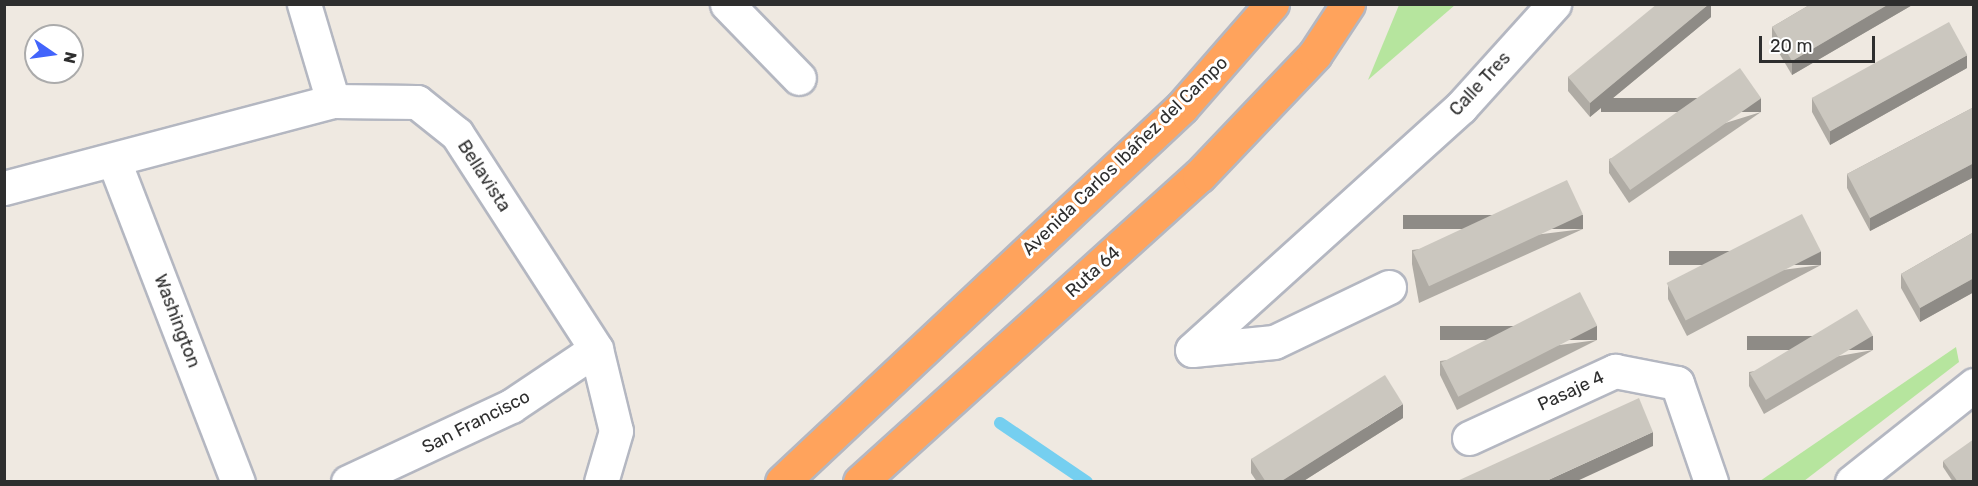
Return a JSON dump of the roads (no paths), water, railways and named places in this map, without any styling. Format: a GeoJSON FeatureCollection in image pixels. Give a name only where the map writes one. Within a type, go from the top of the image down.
{"type":"FeatureCollection","features":[{"type":"Feature","properties":{"kind":"highway","name":"Avenida Carlos Ibáñez del Campo"},"geometry":{"type":"LineString","coordinates":[[782,482],[1182,107],[1272,4]]}},
{"type":"Feature","properties":{"kind":"highway","name":"Ruta 64"},"geometry":{"type":"LineString","coordinates":[[860,482],[1199,176],[1315,54],[1348,4]]}},
{"type":"Feature","properties":{"kind":"street"},"geometry":{"type":"LineString","coordinates":[[304,4],[333,101]]}},
{"type":"Feature","properties":{"kind":"street"},"geometry":{"type":"LineString","coordinates":[[727,4],[799,78]]}},
{"type":"Feature","properties":{"kind":"street","name":"Calle Tres"},"geometry":{"type":"LineString","coordinates":[[1389,287],[1274,342],[1192,350],[1461,107],[1554,4]]}},
{"type":"Feature","properties":{"kind":"street","name":"Bellavista"},"geometry":{"type":"LineString","coordinates":[[4,188],[114,161],[333,101],[417,102],[457,134],[596,349],[616,430],[601,482]]}},
{"type":"Feature","properties":{"kind":"street","name":"Washington"},"geometry":{"type":"LineString","coordinates":[[114,161],[238,482]]}},
{"type":"Feature","properties":{"kind":"street","name":"San Francisco"},"geometry":{"type":"LineString","coordinates":[[348,482],[511,406],[596,349]]}},
{"type":"Feature","properties":{"kind":"street","name":"Pasaje 4"},"geometry":{"type":"LineString","coordinates":[[1469,438],[1615,371],[1677,383],[1711,482]]}},
{"type":"Feature","properties":{"kind":"street"},"geometry":{"type":"LineString","coordinates":[[1852,482],[1974,385]]}},
{"type":"Feature","properties":{"kind":"waterway"},"geometry":{"type":"LineString","coordinates":[[1000,423],[1087,482]]}}]}
